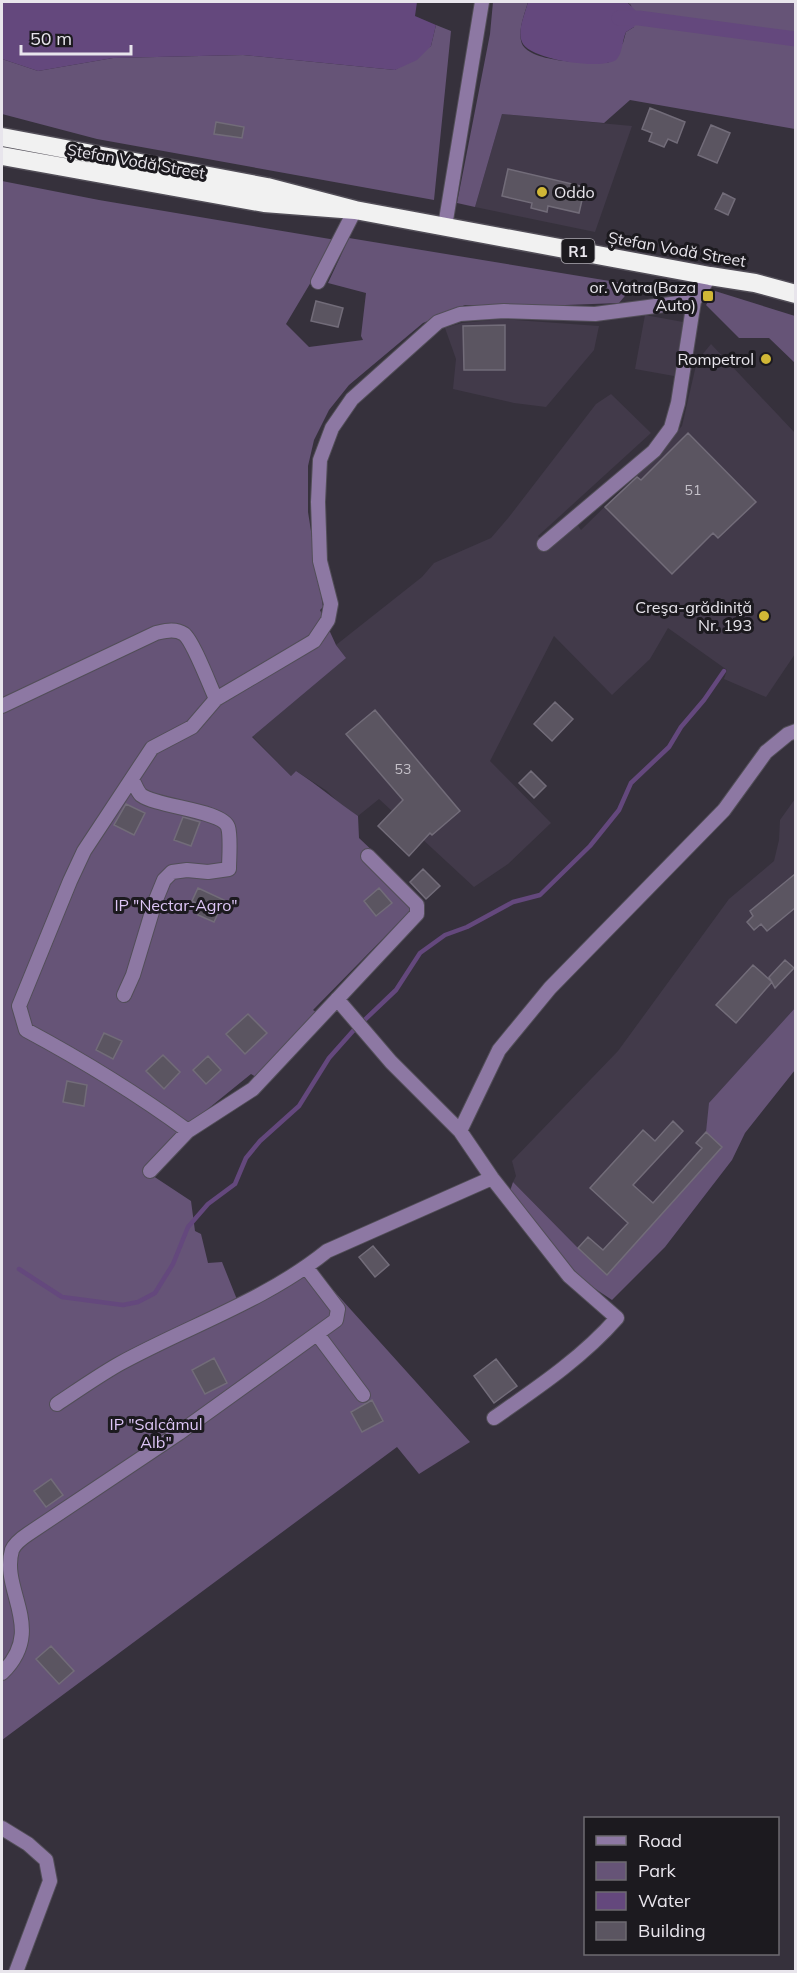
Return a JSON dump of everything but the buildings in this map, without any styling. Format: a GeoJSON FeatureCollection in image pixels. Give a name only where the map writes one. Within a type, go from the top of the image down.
{"type":"FeatureCollection","features":[{"type":"Feature","properties":{"kind":"highway"},"geometry":{"type":"LineString","coordinates":[[2,137],[267,187],[355,210]]}},
{"type":"Feature","properties":{"kind":"highway","name":"Ștefan Vodă Street"},"geometry":{"type":"LineString","coordinates":[[2,156],[264,203],[355,210],[755,283],[795,294]]}},
{"type":"Feature","properties":{"kind":"street"},"geometry":{"type":"LineString","coordinates":[[445,226],[482,2]]}},
{"type":"Feature","properties":{"kind":"street"},"geometry":{"type":"LineString","coordinates":[[318,282],[355,210]]}},
{"type":"Feature","properties":{"kind":"street"},"geometry":{"type":"LineString","coordinates":[[544,544],[654,451],[671,428],[678,403],[694,301],[710,276]]}},
{"type":"Feature","properties":{"kind":"street"},"geometry":{"type":"LineString","coordinates":[[188,1131],[139,1095],[26,1029],[20,1006],[84,851],[152,748],[192,727],[216,699],[314,641],[328,620],[331,604],[321,561],[318,502],[321,460],[332,428],[352,399],[438,322],[460,314],[504,311],[595,314],[694,301]]}},
{"type":"Feature","properties":{"kind":"street"},"geometry":{"type":"LineString","coordinates":[[2,706],[156,633],[172,630],[184,634],[190,643],[216,699]]}},
{"type":"Feature","properties":{"kind":"street"},"geometry":{"type":"LineString","coordinates":[[460,1131],[499,1050],[550,988],[724,810],[766,752],[795,731]]}},
{"type":"Feature","properties":{"kind":"street"},"geometry":{"type":"LineString","coordinates":[[124,995],[133,975],[164,880],[172,872],[229,869],[228,827],[224,821],[152,800],[140,794],[132,779]]}},
{"type":"Feature","properties":{"kind":"street"},"geometry":{"type":"LineString","coordinates":[[150,1171],[188,1131],[253,1089],[417,914],[417,905],[410,896],[368,856]]}},
{"type":"Feature","properties":{"kind":"street"},"geometry":{"type":"LineString","coordinates":[[337,999],[391,1062],[460,1131],[492,1178],[569,1276],[617,1318],[549,1380],[494,1418]]}},
{"type":"Feature","properties":{"kind":"street"},"geometry":{"type":"LineString","coordinates":[[57,1404],[118,1364],[230,1311],[306,1267],[327,1251],[492,1178]]}},
{"type":"Feature","properties":{"kind":"street"},"geometry":{"type":"LineString","coordinates":[[2,1673],[16,1653],[20,1638],[20,1620],[12,1596],[8,1570],[12,1550],[19,1541],[178,1433],[336,1320],[338,1309],[306,1267]]}},
{"type":"Feature","properties":{"kind":"street"},"geometry":{"type":"LineString","coordinates":[[318,1335],[363,1395]]}},
{"type":"Feature","properties":{"kind":"street"},"geometry":{"type":"LineString","coordinates":[[2,1828],[28,1844],[46,1860],[50,1881],[16,1971]]}},
{"type":"Feature","properties":{"kind":"shaded area"},"geometry":{"type":"Polygon","coordinates":[[[502,114],[632,126],[595,232],[475,207],[502,114]]]}},
{"type":"Feature","properties":{"kind":"shaded area"},"geometry":{"type":"Polygon","coordinates":[[[645,315],[683,322],[674,376],[635,369],[645,315]]]}},
{"type":"Feature","properties":{"kind":"shaded area"},"geometry":{"type":"Polygon","coordinates":[[[501,319],[599,326],[594,350],[546,407],[514,403],[453,389],[456,359],[445,328],[462,323],[501,319]]]}},
{"type":"Feature","properties":{"kind":"shaded area"},"geometry":{"type":"Polygon","coordinates":[[[711,344],[795,433],[795,654],[766,697],[724,679],[727,670],[668,628],[650,659],[612,695],[554,636],[490,761],[551,823],[508,864],[474,887],[379,799],[358,816],[341,805],[327,791],[296,771],[291,776],[252,736],[345,657],[336,645],[422,577],[434,563],[491,538],[596,404],[611,394],[651,433],[538,536],[547,547],[577,524],[581,530],[636,476],[682,426],[697,361],[711,344]]]}},
{"type":"Feature","properties":{"kind":"shaded area"},"geometry":{"type":"Polygon","coordinates":[[[795,799],[795,1008],[710,1103],[722,1147],[607,1275],[513,1182],[516,1176],[512,1161],[618,1051],[729,899],[774,861],[779,840],[780,820],[795,799]]]}},
{"type":"Feature","properties":{"kind":"green space"},"geometry":{"type":"Polygon","coordinates":[[[493,2],[528,2],[520,34],[522,44],[537,55],[562,61],[608,63],[623,43],[626,32],[634,27],[631,5],[627,2],[795,2],[795,129],[630,100],[604,123],[502,114],[475,207],[457,203],[490,34],[493,2]]]}},
{"type":"Feature","properties":{"kind":"green space"},"geometry":{"type":"Polygon","coordinates":[[[436,25],[451,31],[434,200],[97,139],[2,114],[2,59],[38,71],[113,58],[243,55],[395,70],[431,46],[436,25]]]}},
{"type":"Feature","properties":{"kind":"green space"},"geometry":{"type":"Polygon","coordinates":[[[2,181],[99,200],[336,240],[286,324],[309,347],[363,340],[361,336],[366,293],[328,283],[349,238],[634,285],[619,303],[539,306],[465,305],[423,323],[349,385],[329,410],[314,440],[308,466],[308,512],[323,607],[320,610],[336,645],[346,658],[252,737],[291,776],[296,771],[358,816],[359,838],[378,856],[409,905],[410,911],[313,1010],[319,1014],[256,1077],[251,1074],[193,1121],[144,1170],[191,1201],[195,1231],[201,1234],[208,1263],[222,1262],[238,1302],[307,1261],[470,1442],[419,1474],[397,1447],[2,1740],[2,181]]]}},
{"type":"Feature","properties":{"kind":"green space"},"geometry":{"type":"Polygon","coordinates":[[[715,291],[795,316],[795,363],[769,338],[739,338],[706,305],[715,291]]]}},
{"type":"Feature","properties":{"kind":"green space"},"geometry":{"type":"Polygon","coordinates":[[[795,1008],[795,1070],[745,1133],[732,1160],[665,1247],[612,1300],[582,1280],[510,1191],[513,1182],[607,1274],[722,1147],[706,1132],[709,1103],[795,1008]]]}},
{"type":"Feature","properties":{"kind":"water"},"geometry":{"type":"Polygon","coordinates":[[[2,2],[417,2],[415,16],[436,25],[431,46],[417,60],[395,70],[243,55],[113,58],[38,71],[2,59],[2,2]]]}},
{"type":"Feature","properties":{"kind":"water"},"geometry":{"type":"Polygon","coordinates":[[[528,2],[627,2],[639,18],[634,27],[626,32],[617,59],[598,64],[568,62],[538,54],[522,42],[521,27],[528,2]]]}},
{"type":"Feature","properties":{"kind":"waterway"},"geometry":{"type":"LineString","coordinates":[[619,18],[639,18],[796,39]]}},
{"type":"Feature","properties":{"kind":"waterway"},"geometry":{"type":"LineString","coordinates":[[19,1269],[62,1297],[123,1305],[138,1302],[155,1293],[173,1264],[188,1227],[208,1204],[235,1184],[246,1158],[260,1141],[299,1106],[329,1058],[353,1031],[396,990],[420,953],[445,935],[467,927],[513,902],[540,895],[590,846],[619,810],[631,783],[669,747],[681,727],[724,671]]}},
{"type":"Feature","properties":{"kind":"place","name":"Oddo"},"geometry":{"type":"Point","coordinates":[542,192]}},
{"type":"Feature","properties":{"kind":"place","name":"or. Vatra(Baza Auto)"},"geometry":{"type":"Point","coordinates":[708,296]}},
{"type":"Feature","properties":{"kind":"place","name":"Rompetrol"},"geometry":{"type":"Point","coordinates":[766,359]}},
{"type":"Feature","properties":{"kind":"place","name":"Creşa-grădiniţă Nr. 193"},"geometry":{"type":"Point","coordinates":[764,616]}},
{"type":"Feature","properties":{"kind":"park label","name":"IP \"Nectar-Agro\""},"geometry":{"type":"Point","coordinates":[176,905]}},
{"type":"Feature","properties":{"kind":"park label","name":"IP \"Salcâmul Alb\""},"geometry":{"type":"Point","coordinates":[156,1433]}}]}
